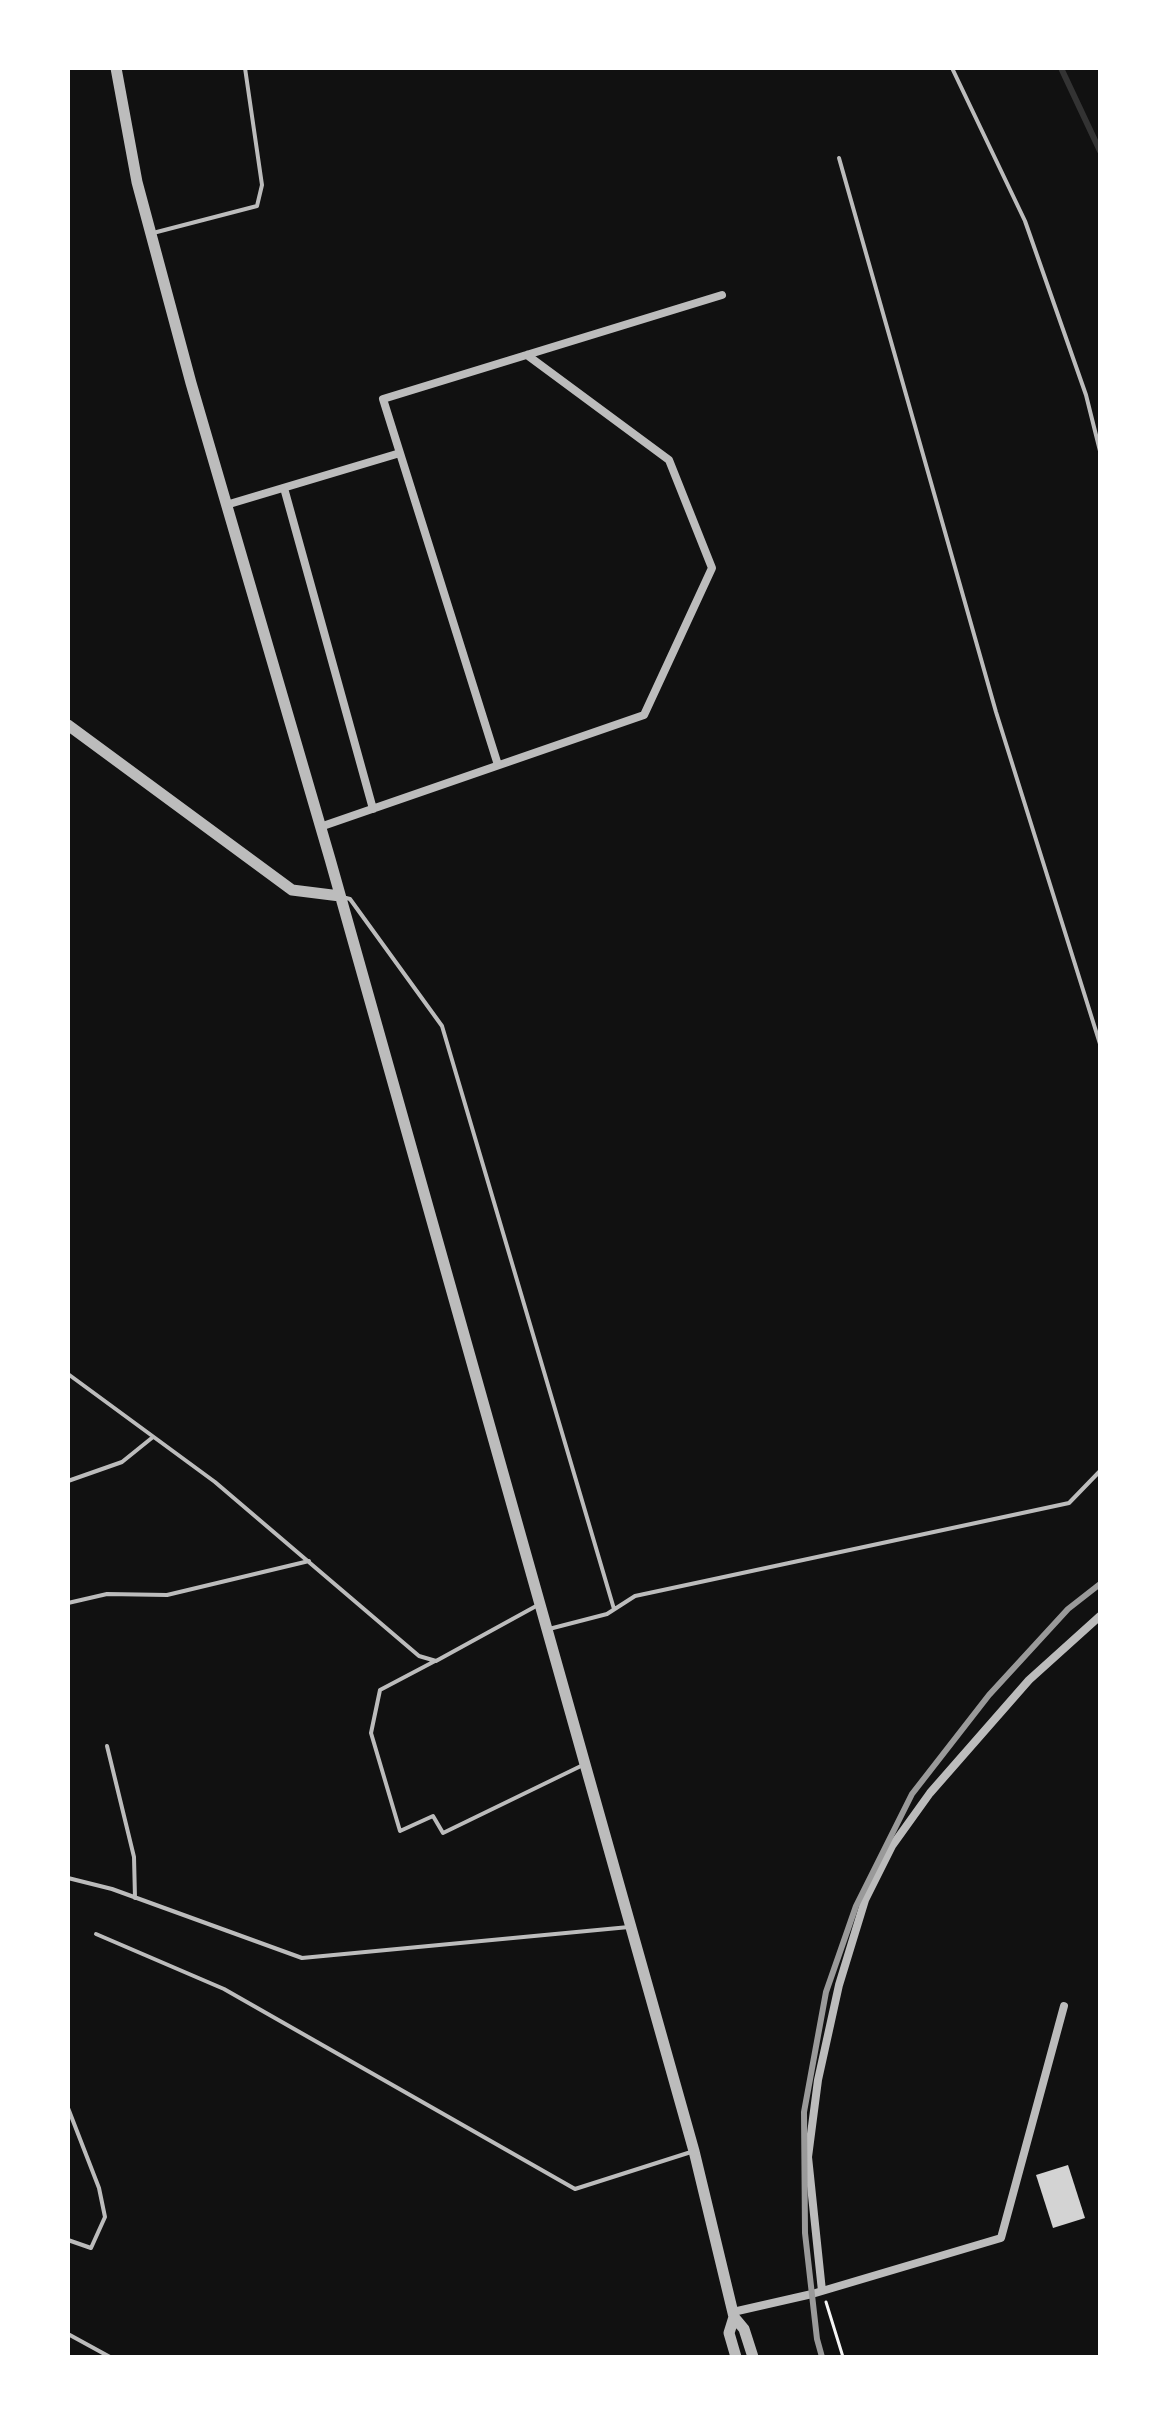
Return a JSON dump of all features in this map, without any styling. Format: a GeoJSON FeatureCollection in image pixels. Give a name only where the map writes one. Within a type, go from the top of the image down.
{"type":"FeatureCollection","features":[{"type":"Feature","properties":{"kind":"street"},"geometry":{"type":"LineString","coordinates":[[116,68],[137,182],[226,505],[340,896],[694,2151],[734,2315],[744,2329],[753,2357]]}},
{"type":"Feature","properties":{"kind":"street"},"geometry":{"type":"LineString","coordinates":[[498,765],[383,399],[722,295]]}},
{"type":"Feature","properties":{"kind":"street"},"geometry":{"type":"LineString","coordinates":[[320,827],[644,715],[712,568],[669,460],[527,355]]}},
{"type":"Feature","properties":{"kind":"street"},"geometry":{"type":"LineString","coordinates":[[226,505],[400,453]]}},
{"type":"Feature","properties":{"kind":"street"},"geometry":{"type":"LineString","coordinates":[[284,488],[373,809]]}},
{"type":"Feature","properties":{"kind":"street"},"geometry":{"type":"LineString","coordinates":[[68,725],[292,890],[340,896]]}},
{"type":"Feature","properties":{"kind":"street"},"geometry":{"type":"LineString","coordinates":[[822,2291],[808,2157],[818,2080],[839,1985],[865,1900],[892,1846],[930,1793],[1029,1680],[1100,1616]]}},
{"type":"Feature","properties":{"kind":"street"},"geometry":{"type":"LineString","coordinates":[[734,2315],[1001,2238],[1064,2006]]}},
{"type":"Feature","properties":{"kind":"street"},"geometry":{"type":"LineString","coordinates":[[734,2315],[729,2333],[736,2357]]}},
{"type":"Feature","properties":{"kind":"lane"},"geometry":{"type":"LineString","coordinates":[[151,234],[257,206],[262,185],[245,68]]}},
{"type":"Feature","properties":{"kind":"lane"},"geometry":{"type":"LineString","coordinates":[[952,68],[1025,221],[1086,395],[1100,451]]}},
{"type":"Feature","properties":{"kind":"lane"},"geometry":{"type":"LineString","coordinates":[[839,158],[996,712],[1100,1044]]}},
{"type":"Feature","properties":{"kind":"lane"},"geometry":{"type":"LineString","coordinates":[[340,896],[350,899],[442,1026],[614,1609]]}},
{"type":"Feature","properties":{"kind":"lane"},"geometry":{"type":"LineString","coordinates":[[68,1374],[215,1482],[419,1656],[436,1661]]}},
{"type":"Feature","properties":{"kind":"lane"},"geometry":{"type":"LineString","coordinates":[[68,1481],[122,1462],[153,1437]]}},
{"type":"Feature","properties":{"kind":"lane"},"geometry":{"type":"LineString","coordinates":[[545,1630],[607,1614],[635,1596],[1069,1503],[1100,1471]]}},
{"type":"Feature","properties":{"kind":"lane"},"geometry":{"type":"LineString","coordinates":[[68,1603],[107,1594],[167,1595],[309,1561]]}},
{"type":"Feature","properties":{"kind":"lane"},"geometry":{"type":"LineString","coordinates":[[538,1605],[380,1690],[371,1733],[400,1831],[433,1816],[443,1833],[583,1765]]}},
{"type":"Feature","properties":{"kind":"lane"},"geometry":{"type":"LineString","coordinates":[[107,1746],[134,1857],[135,1898]]}},
{"type":"Feature","properties":{"kind":"lane"},"geometry":{"type":"LineString","coordinates":[[68,1878],[135,1898],[302,1958],[629,1927]]}},
{"type":"Feature","properties":{"kind":"lane"},"geometry":{"type":"LineString","coordinates":[[96,1934],[224,1989],[575,2189],[694,2151]]}},
{"type":"Feature","properties":{"kind":"lane"},"geometry":{"type":"LineString","coordinates":[[68,2108],[99,2188],[105,2217],[91,2248],[68,2240]]}},
{"type":"Feature","properties":{"kind":"lane"},"geometry":{"type":"LineString","coordinates":[[68,2122],[75,2125]]}},
{"type":"Feature","properties":{"kind":"lane"},"geometry":{"type":"LineString","coordinates":[[68,2334],[110,2357]]}},
{"type":"Feature","properties":{"kind":"path"},"geometry":{"type":"LineString","coordinates":[[822,2291],[843,2357]]}},
{"type":"Feature","properties":{"kind":"building"},"geometry":{"type":"Polygon","coordinates":[[[1068,2165],[1085,2218],[1053,2228],[1036,2175],[1068,2165]]]}},
{"type":"Feature","properties":{"kind":"waterway"},"geometry":{"type":"LineString","coordinates":[[1061,68],[1100,151]]}},
{"type":"Feature","properties":{"kind":"railway"},"geometry":{"type":"LineString","coordinates":[[822,2357],[817,2339],[805,2233],[804,2112],[826,1992],[856,1906],[912,1794],[989,1695],[1068,1609],[1100,1584]]}}]}
